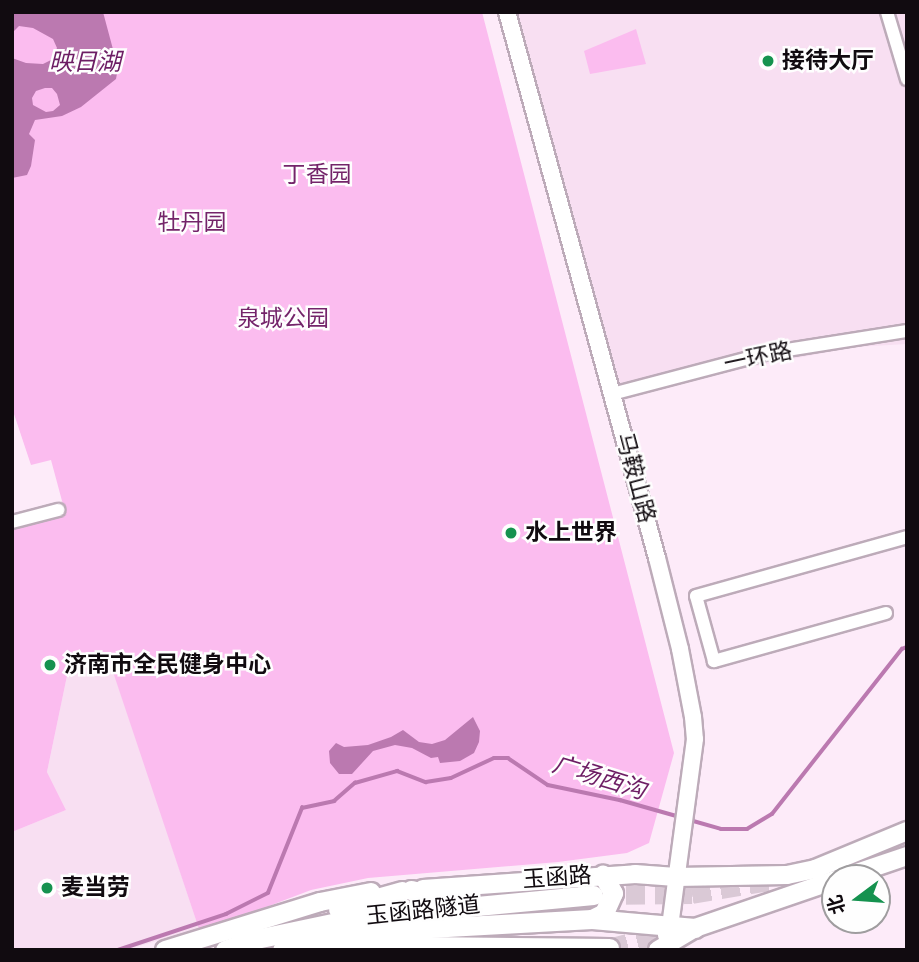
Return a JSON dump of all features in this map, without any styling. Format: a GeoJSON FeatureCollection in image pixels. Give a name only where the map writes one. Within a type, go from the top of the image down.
{"type":"FeatureCollection","features":[{"type":"Feature","properties":{"kind":"highway"},"geometry":{"type":"LineString","coordinates":[[592,919],[604,913],[613,893],[603,875]]}},
{"type":"Feature","properties":{"kind":"highway"},"geometry":{"type":"LineString","coordinates":[[225,950],[256,939],[271,927],[406,891],[434,896],[556,897]]}},
{"type":"Feature","properties":{"kind":"highway","name":"玉函路隧道"},"geometry":{"type":"LineString","coordinates":[[256,939],[361,917],[593,895]]}},
{"type":"Feature","properties":{"kind":"highway"},"geometry":{"type":"LineString","coordinates":[[282,950],[325,939],[393,930],[592,919],[695,928]]}},
{"type":"Feature","properties":{"kind":"highway","name":"玉函路隧道"},"geometry":{"type":"LineString","coordinates":[[335,950],[416,946],[609,948]]}},
{"type":"Feature","properties":{"kind":"main road","name":"马鞍山路"},"geometry":{"type":"LineString","coordinates":[[507,12],[612,394],[682,663],[695,739],[686,789],[670,926],[659,950]]}},
{"type":"Feature","properties":{"kind":"main road","name":"玉函路"},"geometry":{"type":"LineString","coordinates":[[165,950],[320,902],[382,889],[406,891],[603,875],[787,875],[815,869],[907,831]]}},
{"type":"Feature","properties":{"kind":"main road"},"geometry":{"type":"LineString","coordinates":[[883,864],[907,856]]}},
{"type":"Feature","properties":{"kind":"main road"},"geometry":{"type":"LineString","coordinates":[[659,950],[695,928],[821,885]]}},
{"type":"Feature","properties":{"kind":"street"},"geometry":{"type":"LineString","coordinates":[[887,12],[907,79]]}},
{"type":"Feature","properties":{"kind":"street","name":"一环路"},"geometry":{"type":"LineString","coordinates":[[612,394],[768,353],[907,331]]}},
{"type":"Feature","properties":{"kind":"street"},"geometry":{"type":"LineString","coordinates":[[12,522],[58,510]]}},
{"type":"Feature","properties":{"kind":"street"},"geometry":{"type":"LineString","coordinates":[[886,613],[714,661],[696,596],[907,537]]}},
{"type":"Feature","properties":{"kind":"shaded area"},"geometry":{"type":"Polygon","coordinates":[[[509,12],[907,12],[907,344],[855,347],[620,392],[509,12]]]}},
{"type":"Feature","properties":{"kind":"shaded area"},"geometry":{"type":"Polygon","coordinates":[[[108,654],[199,929],[125,950],[12,950],[12,832],[66,810],[47,772],[67,676],[108,654]]]}},
{"type":"Feature","properties":{"kind":"green space","name":"泉城公园"},"geometry":{"type":"Polygon","coordinates":[[[12,12],[482,12],[674,753],[649,843],[627,853],[558,862],[368,878],[311,890],[225,923],[199,929],[107,654],[67,676],[47,772],[66,810],[12,832],[12,527],[65,512],[51,460],[31,465],[12,408],[12,12]]]}},
{"type":"Feature","properties":{"kind":"green space"},"geometry":{"type":"Polygon","coordinates":[[[636,29],[646,64],[590,74],[584,51],[636,29]]]}},
{"type":"Feature","properties":{"kind":"water","name":"映日湖"},"geometry":{"type":"Polygon","coordinates":[[[12,12],[103,12],[118,68],[116,79],[81,107],[62,116],[35,120],[29,134],[35,140],[31,166],[27,175],[12,178],[12,58],[26,63],[43,64],[51,60],[57,48],[53,39],[33,28],[19,26],[12,33],[12,12]],[[52,88],[36,91],[32,98],[33,105],[46,112],[53,111],[60,105],[52,88]]]}},
{"type":"Feature","properties":{"kind":"water"},"geometry":{"type":"Polygon","coordinates":[[[473,717],[480,731],[479,742],[474,753],[460,761],[440,763],[438,757],[431,758],[412,748],[395,745],[373,751],[352,774],[339,774],[330,763],[329,751],[336,743],[344,747],[368,745],[403,730],[419,742],[432,744],[445,740],[473,717]]]}},
{"type":"Feature","properties":{"kind":"waterway","name":"广场西沟"},"geometry":{"type":"LineString","coordinates":[[690,820],[721,829],[747,829],[772,814],[902,649],[907,647]]}},
{"type":"Feature","properties":{"kind":"waterway","name":"广场西沟"},"geometry":{"type":"LineString","coordinates":[[118,950],[226,914],[268,893],[302,808],[334,801],[355,783],[397,771],[426,782],[451,778],[494,758],[508,758],[548,785],[620,800],[680,817]]}},
{"type":"Feature","properties":{"kind":"tunnel"},"geometry":{"type":"LineString","coordinates":[[597,895],[692,894],[776,880]]}},
{"type":"Feature","properties":{"kind":"tunnel"},"geometry":{"type":"LineString","coordinates":[[609,948],[683,928]]}},
{"type":"Feature","properties":{"kind":"place","name":"接待大厅"},"geometry":{"type":"Point","coordinates":[768,61]}},
{"type":"Feature","properties":{"kind":"place","name":"水上世界"},"geometry":{"type":"Point","coordinates":[511,533]}},
{"type":"Feature","properties":{"kind":"place","name":"济南市全民健身中心"},"geometry":{"type":"Point","coordinates":[50,665]}},
{"type":"Feature","properties":{"kind":"place","name":"麦当劳"},"geometry":{"type":"Point","coordinates":[47,888]}},
{"type":"Feature","properties":{"kind":"park label","name":"丁香园"},"geometry":{"type":"Point","coordinates":[317,175]}},
{"type":"Feature","properties":{"kind":"park label","name":"牡丹园"},"geometry":{"type":"Point","coordinates":[192,223]}}]}
